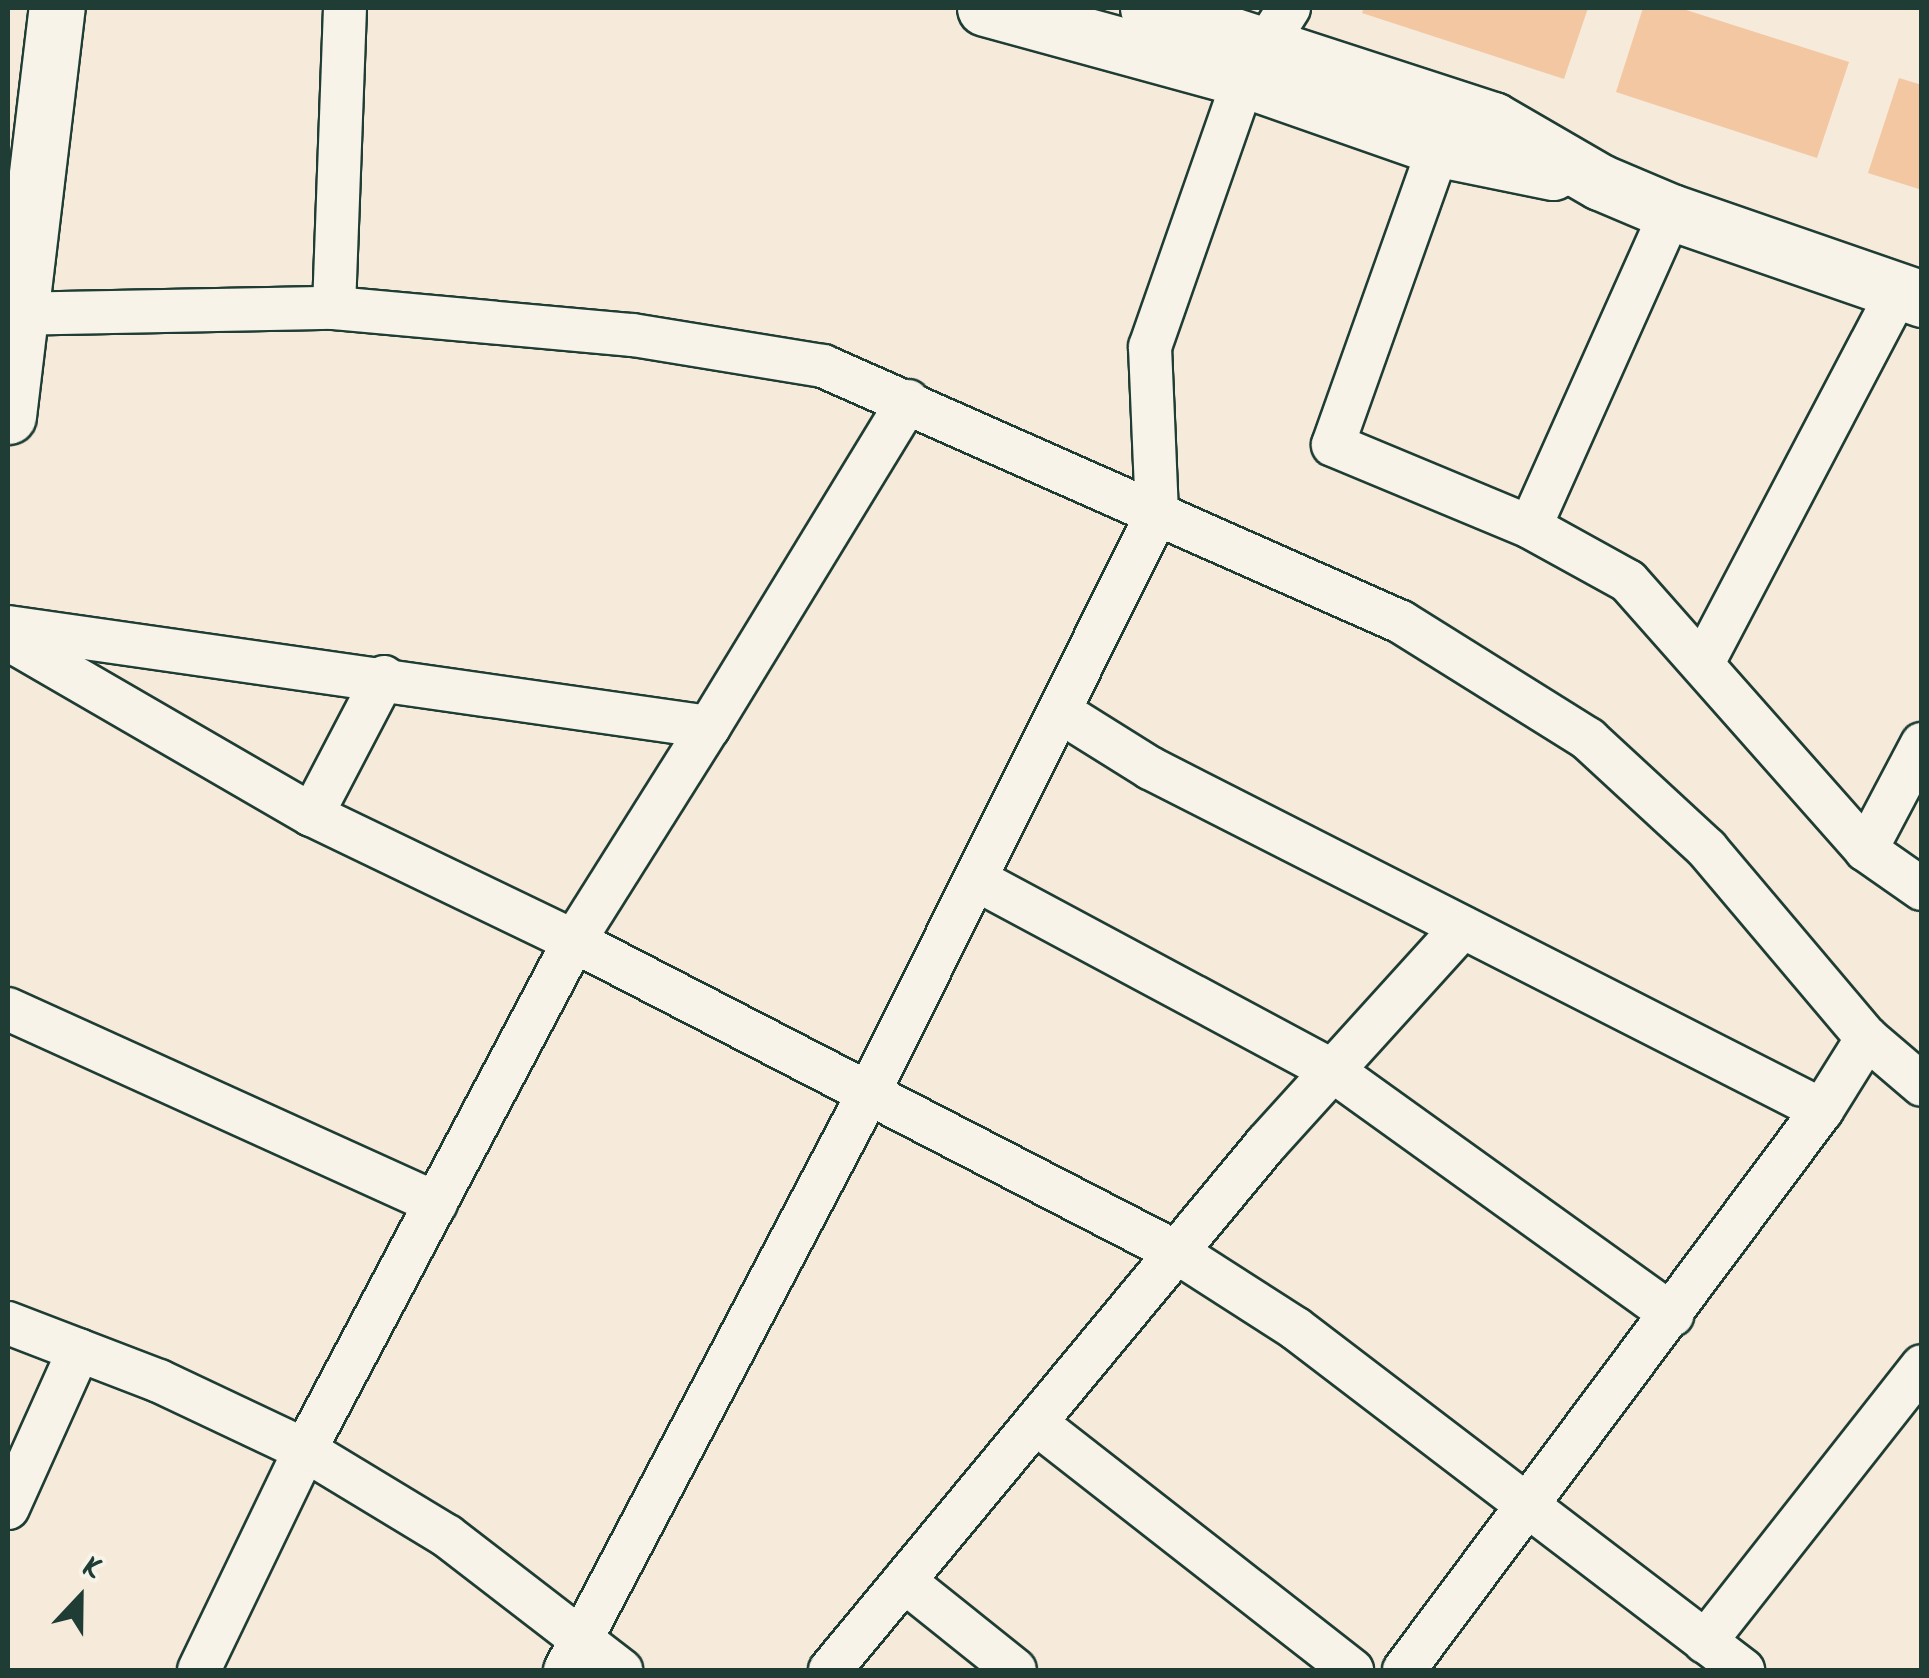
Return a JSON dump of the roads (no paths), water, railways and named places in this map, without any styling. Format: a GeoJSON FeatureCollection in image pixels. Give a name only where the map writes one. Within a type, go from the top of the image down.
{"type":"FeatureCollection","features":[{"type":"Feature","properties":{"kind":"main road"},"geometry":{"type":"LineString","coordinates":[[8,416],[14,315],[57,8]]}},
{"type":"Feature","properties":{"kind":"main road"},"geometry":{"type":"LineString","coordinates":[[984,8],[1268,43],[1439,147],[1600,182]]}},
{"type":"Feature","properties":{"kind":"main road"},"geometry":{"type":"LineString","coordinates":[[1148,8],[1268,43],[1493,120],[1600,182],[1672,212],[1910,295]]}},
{"type":"Feature","properties":{"kind":"street"},"geometry":{"type":"LineString","coordinates":[[334,308],[345,8]]}},
{"type":"Feature","properties":{"kind":"street"},"geometry":{"type":"LineString","coordinates":[[573,1656],[868,1094],[1062,714],[1157,514],[1150,347],[1268,43]]}},
{"type":"Feature","properties":{"kind":"street"},"geometry":{"type":"LineString","coordinates":[[1439,147],[1333,446],[1530,527],[1628,581],[1704,662],[1866,850],[1922,889]]}},
{"type":"Feature","properties":{"kind":"street"},"geometry":{"type":"LineString","coordinates":[[1530,527],[1672,212]]}},
{"type":"Feature","properties":{"kind":"street"},"geometry":{"type":"LineString","coordinates":[[1704,662],[1910,295]]}},
{"type":"Feature","properties":{"kind":"street"},"geometry":{"type":"LineString","coordinates":[[14,315],[334,308],[633,335],[823,366],[908,400],[1401,622],[1588,739],[1707,849],[1867,1038],[1922,1085]]}},
{"type":"Feature","properties":{"kind":"street"},"geometry":{"type":"LineString","coordinates":[[199,1670],[305,1450],[574,941],[908,400]]}},
{"type":"Feature","properties":{"kind":"street"},"geometry":{"type":"LineString","coordinates":[[8,626],[709,727]]}},
{"type":"Feature","properties":{"kind":"street"},"geometry":{"type":"LineString","coordinates":[[8,639],[312,816],[574,941],[1178,1253],[1295,1328],[1742,1670]]}},
{"type":"Feature","properties":{"kind":"street"},"geometry":{"type":"LineString","coordinates":[[312,816],[384,678]]}},
{"type":"Feature","properties":{"kind":"street"},"geometry":{"type":"LineString","coordinates":[[1062,714],[1150,768],[1822,1110]]}},
{"type":"Feature","properties":{"kind":"street"},"geometry":{"type":"LineString","coordinates":[[1866,850],[1922,744]]}},
{"type":"Feature","properties":{"kind":"street"},"geometry":{"type":"LineString","coordinates":[[977,880],[1332,1071],[1672,1314]]}},
{"type":"Feature","properties":{"kind":"street"},"geometry":{"type":"LineString","coordinates":[[830,1670],[1332,1071],[1462,928]]}},
{"type":"Feature","properties":{"kind":"street"},"geometry":{"type":"LineString","coordinates":[[8,1010],[436,1203]]}},
{"type":"Feature","properties":{"kind":"street"},"geometry":{"type":"LineString","coordinates":[[1404,1670],[1822,1110],[1867,1038]]}},
{"type":"Feature","properties":{"kind":"street"},"geometry":{"type":"LineString","coordinates":[[8,1323],[80,1350],[305,1450],[447,1536],[573,1656],[621,1670]]}},
{"type":"Feature","properties":{"kind":"street"},"geometry":{"type":"LineString","coordinates":[[8,1508],[80,1350]]}},
{"type":"Feature","properties":{"kind":"street"},"geometry":{"type":"LineString","coordinates":[[1705,1642],[1922,1366]]}},
{"type":"Feature","properties":{"kind":"street"},"geometry":{"type":"LineString","coordinates":[[1037,1424],[1352,1670]]}},
{"type":"Feature","properties":{"kind":"street"},"geometry":{"type":"LineString","coordinates":[[904,1581],[1015,1670]]}}]}
